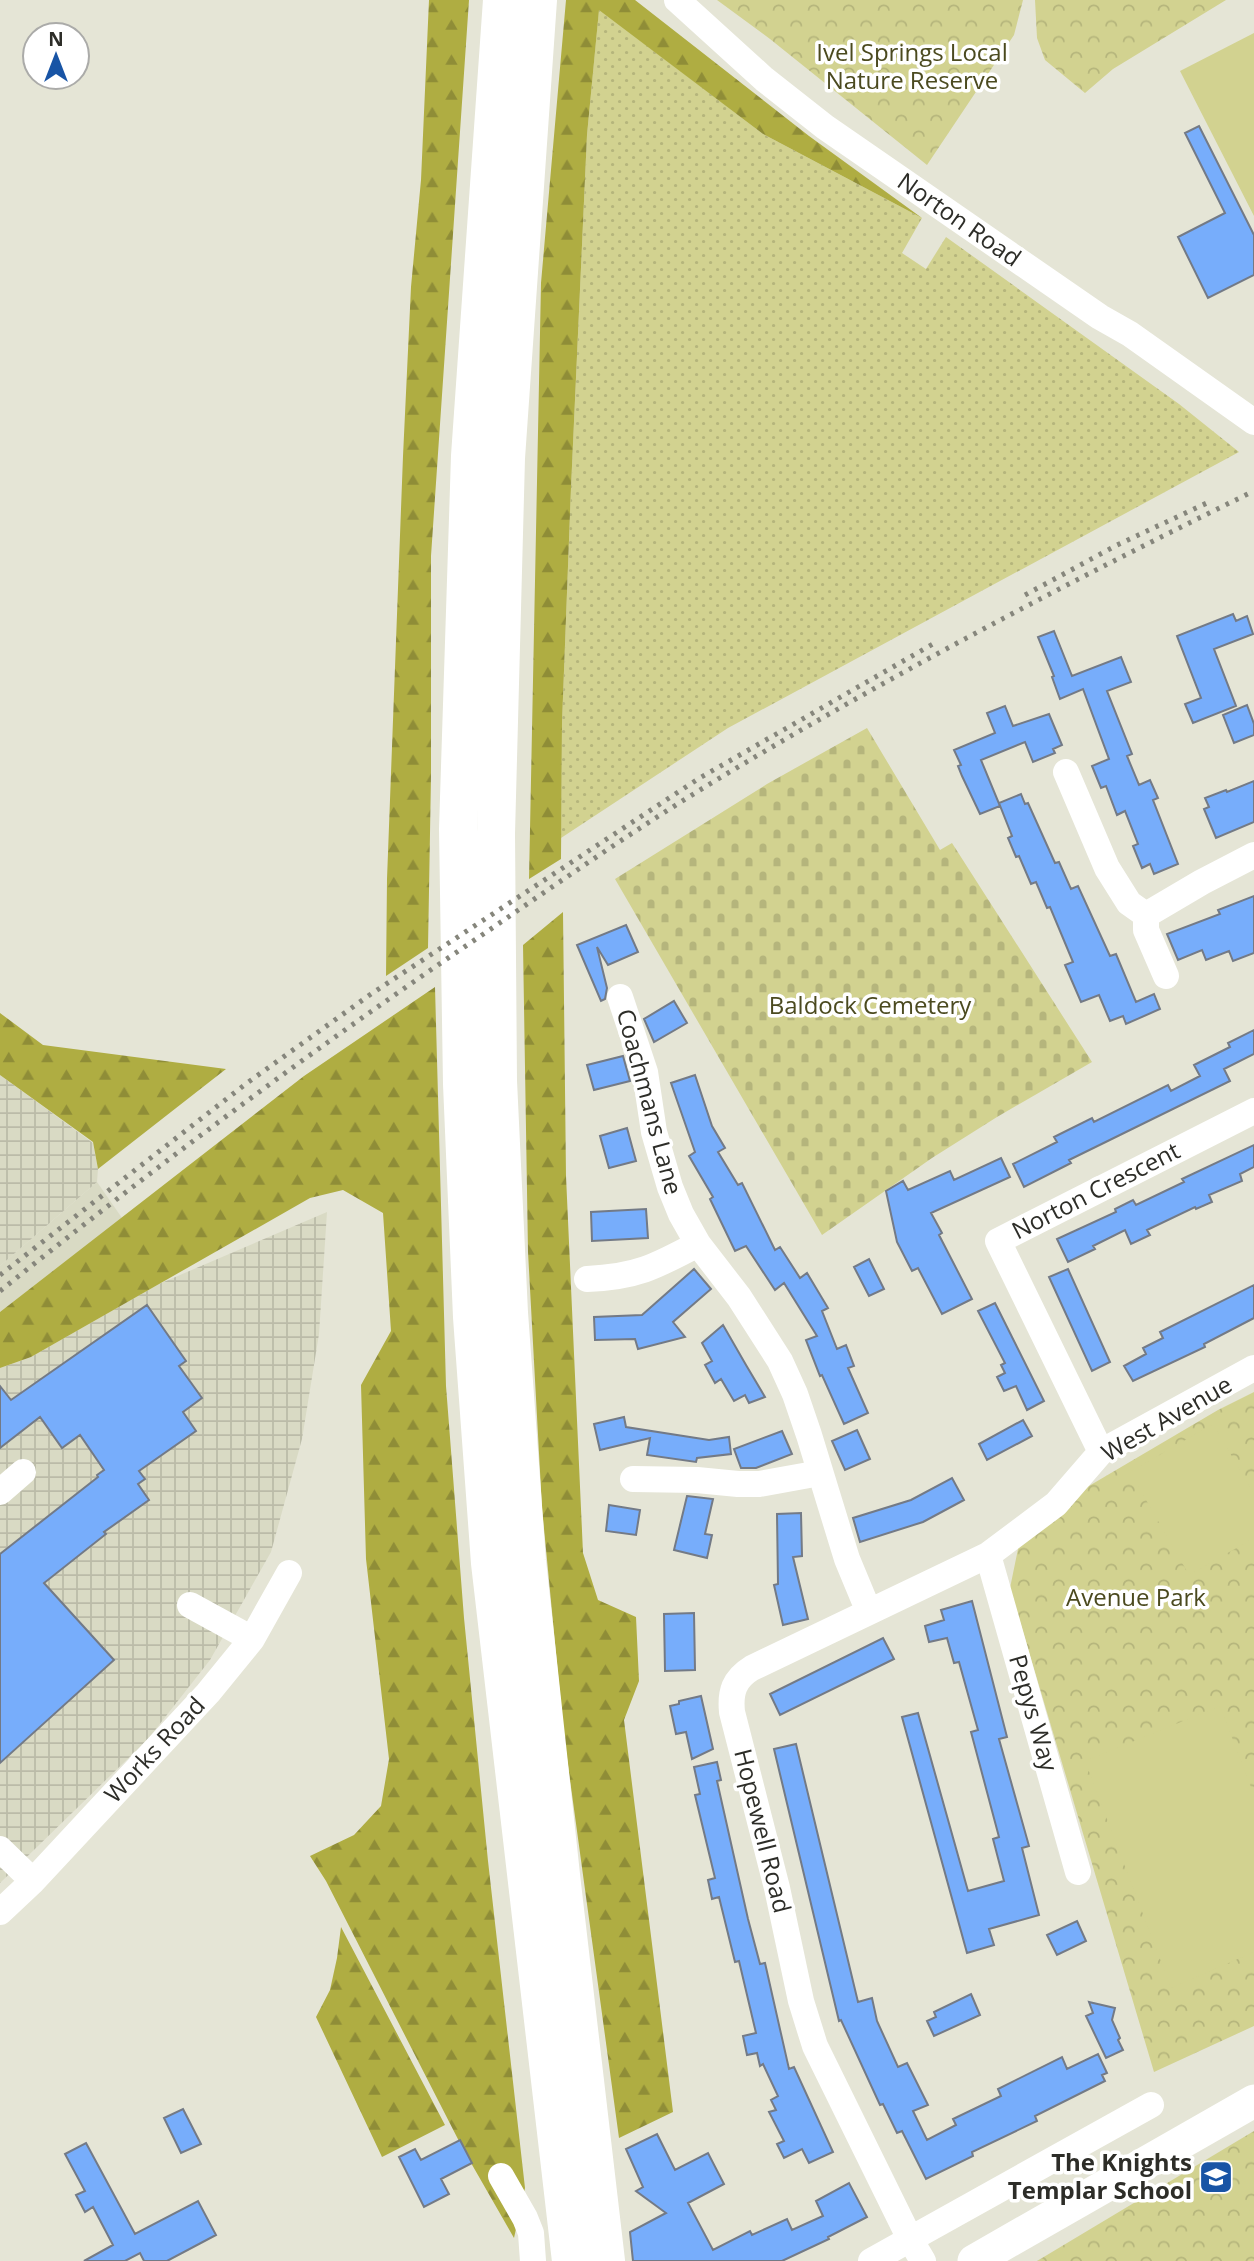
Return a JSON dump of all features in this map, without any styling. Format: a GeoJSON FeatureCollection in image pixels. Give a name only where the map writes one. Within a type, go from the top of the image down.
{"type":"FeatureCollection","features":[{"type":"Feature","properties":{"kind":"highway"},"geometry":{"type":"LineString","coordinates":[[502,0],[469,484],[458,830],[462,1084],[472,1317],[490,1563],[571,2261]]}},
{"type":"Feature","properties":{"kind":"highway"},"geometry":{"type":"LineString","coordinates":[[538,0],[506,458],[496,834],[498,1081],[509,1313],[527,1561],[606,2261]]}},
{"type":"Feature","properties":{"kind":"main road"},"geometry":{"type":"LineString","coordinates":[[974,2261],[1254,2101]]}},
{"type":"Feature","properties":{"kind":"street","name":"Norton Road"},"geometry":{"type":"LineString","coordinates":[[677,0],[764,79],[825,127],[1254,422]]}},
{"type":"Feature","properties":{"kind":"street"},"geometry":{"type":"LineString","coordinates":[[1066,772],[1107,868],[1129,903],[1146,915]]}},
{"type":"Feature","properties":{"kind":"street"},"geometry":{"type":"LineString","coordinates":[[1146,915],[1254,855]]}},
{"type":"Feature","properties":{"kind":"street"},"geometry":{"type":"LineString","coordinates":[[1146,915],[1146,930],[1166,976]]}},
{"type":"Feature","properties":{"kind":"street","name":"Coachmans Lane"},"geometry":{"type":"LineString","coordinates":[[620,996],[645,1072],[654,1132],[670,1187],[698,1244],[739,1297],[780,1361],[795,1394],[847,1559],[869,1612]]}},
{"type":"Feature","properties":{"kind":"street","name":"Norton Crescent"},"geometry":{"type":"LineString","coordinates":[[1101,1452],[998,1241],[1254,1111]]}},
{"type":"Feature","properties":{"kind":"street"},"geometry":{"type":"LineString","coordinates":[[587,1279],[617,1278],[634,1274],[657,1266],[698,1244]]}},
{"type":"Feature","properties":{"kind":"street","name":"West Avenue"},"geometry":{"type":"LineString","coordinates":[[988,1555],[1056,1504],[1101,1452],[1254,1368]]}},
{"type":"Feature","properties":{"kind":"street"},"geometry":{"type":"LineString","coordinates":[[0,1492],[23,1472]]}},
{"type":"Feature","properties":{"kind":"street"},"geometry":{"type":"LineString","coordinates":[[633,1479],[760,1484],[820,1473]]}},
{"type":"Feature","properties":{"kind":"street","name":"Hopewell Road"},"geometry":{"type":"LineString","coordinates":[[916,2250],[815,2046],[801,2001],[777,1888],[731,1700],[734,1685],[744,1672],[988,1555]]}},
{"type":"Feature","properties":{"kind":"street","name":"Pepys Way"},"geometry":{"type":"LineString","coordinates":[[988,1555],[1078,1872]]}},
{"type":"Feature","properties":{"kind":"street","name":"Works Road"},"geometry":{"type":"LineString","coordinates":[[0,1912],[33,1881],[208,1693],[252,1639],[289,1573]]}},
{"type":"Feature","properties":{"kind":"street"},"geometry":{"type":"LineString","coordinates":[[190,1605],[252,1639]]}},
{"type":"Feature","properties":{"kind":"street"},"geometry":{"type":"LineString","coordinates":[[0,1849],[33,1881]]}},
{"type":"Feature","properties":{"kind":"street"},"geometry":{"type":"LineString","coordinates":[[871,2261],[916,2250],[1151,2105]]}},
{"type":"Feature","properties":{"kind":"street"},"geometry":{"type":"LineString","coordinates":[[501,2176],[531,2233],[533,2261]]}},
{"type":"Feature","properties":{"kind":"shaded area"},"geometry":{"type":"Polygon","coordinates":[[[0,1075],[93,1143],[98,1169],[97,1182],[0,1266],[0,1075]]]}},
{"type":"Feature","properties":{"kind":"shaded area"},"geometry":{"type":"Polygon","coordinates":[[[97,1182],[122,1218],[0,1312],[0,1266],[97,1182]]]}},
{"type":"Feature","properties":{"kind":"shaded area"},"geometry":{"type":"Polygon","coordinates":[[[327,1212],[319,1334],[302,1439],[271,1552],[210,1660],[148,1739],[0,1883],[0,1368],[31,1357],[159,1284],[327,1212]]]}},
{"type":"Feature","properties":{"kind":"green space"},"geometry":{"type":"Polygon","coordinates":[[[429,0],[469,0],[431,556],[428,948],[386,976],[387,879],[403,456],[411,287],[421,180],[429,0]]]}},
{"type":"Feature","properties":{"kind":"green space"},"geometry":{"type":"Polygon","coordinates":[[[566,0],[635,0],[809,136],[922,218],[763,134],[599,10],[587,135],[571,488],[562,723],[561,859],[529,879],[541,283],[566,0]]]}},
{"type":"Feature","properties":{"kind":"green space","name":"Ivel Springs Local Nature Reserve"},"geometry":{"type":"Polygon","coordinates":[[[717,0],[1023,0],[1014,35],[927,165],[717,0]]]}},
{"type":"Feature","properties":{"kind":"green space"},"geometry":{"type":"Polygon","coordinates":[[[1035,0],[1226,0],[1113,69],[1085,93],[1045,60],[1037,38],[1035,0]]]}},
{"type":"Feature","properties":{"kind":"green space"},"geometry":{"type":"Polygon","coordinates":[[[599,9],[763,134],[922,218],[902,253],[926,269],[946,237],[1179,404],[1239,452],[728,728],[561,838],[562,723],[587,135],[599,9]]]}},
{"type":"Feature","properties":{"kind":"green space"},"geometry":{"type":"Polygon","coordinates":[[[1254,33],[1254,216],[1180,71],[1254,33]]]}},
{"type":"Feature","properties":{"kind":"green space","name":"Baldock Cemetery"},"geometry":{"type":"Polygon","coordinates":[[[867,728],[940,850],[952,843],[1092,1062],[932,1158],[822,1235],[615,879],[767,784],[867,728]]]}},
{"type":"Feature","properties":{"kind":"green space"},"geometry":{"type":"Polygon","coordinates":[[[563,912],[566,1176],[583,1553],[598,1600],[636,1617],[639,1681],[624,1720],[673,2112],[619,2138],[564,1736],[542,1508],[528,1252],[523,945],[563,912]]]}},
{"type":"Feature","properties":{"kind":"green space"},"geometry":{"type":"Polygon","coordinates":[[[435,987],[446,1386],[464,1618],[525,2188],[514,2238],[463,2149],[326,1881],[310,1856],[354,1835],[381,1806],[389,1759],[366,1559],[361,1385],[391,1331],[383,1213],[343,1190],[310,1198],[31,1357],[0,1368],[0,1312],[304,1076],[435,987]]]}},
{"type":"Feature","properties":{"kind":"green space"},"geometry":{"type":"Polygon","coordinates":[[[0,1013],[43,1045],[226,1069],[98,1169],[93,1142],[0,1075],[0,1013]]]}},
{"type":"Feature","properties":{"kind":"green space","name":"Avenue Park"},"geometry":{"type":"Polygon","coordinates":[[[1254,1392],[1254,2026],[1154,2072],[1010,1588],[1019,1544],[1077,1493],[1218,1410],[1254,1392]]]}},
{"type":"Feature","properties":{"kind":"green space"},"geometry":{"type":"Polygon","coordinates":[[[1213,1424],[1254,1494],[1254,1538],[1189,1575],[1130,1472],[1213,1424]]]}},
{"type":"Feature","properties":{"kind":"green space"},"geometry":{"type":"Polygon","coordinates":[[[1220,1706],[1254,1795],[1254,1952],[1171,1988],[1085,1761],[1220,1706]]]}},
{"type":"Feature","properties":{"kind":"green space"},"geometry":{"type":"Polygon","coordinates":[[[341,1927],[445,2125],[382,2157],[316,2017],[330,1990],[341,1927]]]}},
{"type":"Feature","properties":{"kind":"green space","name":"The Knights Templar School"},"geometry":{"type":"Polygon","coordinates":[[[1254,2131],[1254,2261],[1037,2261],[1254,2131]]]}},
{"type":"Feature","properties":{"kind":"building"},"geometry":{"type":"Polygon","coordinates":[[[1199,126],[1254,235],[1254,275],[1208,298],[1178,237],[1225,213],[1185,133],[1199,126]]]}},
{"type":"Feature","properties":{"kind":"building"},"geometry":{"type":"Polygon","coordinates":[[[1233,614],[1236,621],[1247,616],[1253,634],[1214,649],[1236,706],[1193,723],[1185,704],[1201,698],[1177,636],[1233,614]]]}},
{"type":"Feature","properties":{"kind":"building"},"geometry":{"type":"Polygon","coordinates":[[[1054,631],[1072,676],[1121,657],[1131,682],[1107,691],[1132,754],[1127,756],[1139,785],[1150,780],[1158,798],[1153,800],[1178,864],[1154,874],[1150,864],[1142,868],[1133,846],[1138,844],[1125,811],[1117,815],[1106,786],[1101,788],[1092,766],[1109,759],[1083,689],[1060,699],[1038,637],[1054,631]]]}},
{"type":"Feature","properties":{"kind":"building"},"geometry":{"type":"Polygon","coordinates":[[[1247,705],[1254,724],[1254,735],[1234,743],[1223,715],[1247,705]]]}},
{"type":"Feature","properties":{"kind":"building"},"geometry":{"type":"Polygon","coordinates":[[[1005,706],[1013,726],[1049,714],[1062,745],[1053,749],[1055,753],[1033,762],[1025,742],[981,760],[1000,806],[980,814],[962,776],[958,766],[961,765],[954,750],[995,733],[987,713],[1005,706]]]}},
{"type":"Feature","properties":{"kind":"building"},"geometry":{"type":"Polygon","coordinates":[[[1254,781],[1254,822],[1216,838],[1204,809],[1209,807],[1205,798],[1254,781]]]}},
{"type":"Feature","properties":{"kind":"building"},"geometry":{"type":"Polygon","coordinates":[[[1021,794],[1071,889],[1078,886],[1110,956],[1116,954],[1136,1002],[1154,994],[1160,1009],[1126,1024],[1123,1016],[1110,1021],[1099,995],[1081,1002],[1065,965],[1073,962],[1050,907],[1047,908],[1036,882],[1031,884],[1008,838],[1012,836],[999,803],[1021,794]]]}},
{"type":"Feature","properties":{"kind":"building"},"geometry":{"type":"Polygon","coordinates":[[[1254,896],[1254,953],[1233,961],[1229,951],[1206,960],[1202,950],[1178,960],[1167,934],[1220,914],[1218,910],[1254,896]]]}},
{"type":"Feature","properties":{"kind":"building"},"geometry":{"type":"Polygon","coordinates":[[[626,925],[638,952],[608,965],[597,947],[607,988],[605,999],[601,1001],[577,945],[626,925]]]}},
{"type":"Feature","properties":{"kind":"building"},"geometry":{"type":"Polygon","coordinates":[[[674,1001],[687,1023],[654,1042],[644,1019],[674,1001]]]}},
{"type":"Feature","properties":{"kind":"building"},"geometry":{"type":"Polygon","coordinates":[[[1254,1030],[1254,1054],[1224,1069],[1230,1081],[1069,1160],[1071,1163],[1024,1187],[1013,1164],[1057,1142],[1054,1137],[1092,1118],[1094,1122],[1168,1085],[1171,1091],[1200,1076],[1194,1065],[1230,1047],[1228,1043],[1254,1030]]]}},
{"type":"Feature","properties":{"kind":"building"},"geometry":{"type":"Polygon","coordinates":[[[623,1056],[630,1081],[594,1090],[587,1065],[623,1056]]]}},
{"type":"Feature","properties":{"kind":"building"},"geometry":{"type":"Polygon","coordinates":[[[695,1075],[712,1126],[725,1148],[718,1152],[738,1185],[742,1183],[775,1250],[780,1247],[800,1278],[807,1273],[828,1308],[822,1311],[837,1349],[846,1345],[854,1366],[848,1368],[868,1413],[844,1424],[806,1340],[817,1336],[784,1283],[775,1290],[746,1246],[735,1251],[710,1199],[713,1197],[689,1156],[695,1152],[671,1083],[695,1075]]]}},
{"type":"Feature","properties":{"kind":"building"},"geometry":{"type":"Polygon","coordinates":[[[627,1128],[636,1161],[609,1168],[600,1136],[627,1128]]]}},
{"type":"Feature","properties":{"kind":"building"},"geometry":{"type":"Polygon","coordinates":[[[1254,1145],[1254,1167],[1240,1174],[1242,1181],[1209,1195],[1212,1202],[1196,1209],[1195,1207],[1147,1230],[1150,1235],[1131,1244],[1125,1230],[1068,1262],[1057,1239],[1116,1212],[1115,1209],[1133,1200],[1136,1205],[1184,1182],[1182,1179],[1254,1145]]]}},
{"type":"Feature","properties":{"kind":"building"},"geometry":{"type":"Polygon","coordinates":[[[1001,1158],[1010,1177],[931,1213],[942,1233],[939,1235],[972,1299],[942,1314],[918,1268],[912,1271],[897,1242],[886,1191],[903,1181],[908,1190],[950,1171],[954,1180],[1001,1158]]]}},
{"type":"Feature","properties":{"kind":"building"},"geometry":{"type":"Polygon","coordinates":[[[646,1209],[648,1238],[592,1241],[591,1212],[646,1209]]]}},
{"type":"Feature","properties":{"kind":"building"},"geometry":{"type":"Polygon","coordinates":[[[869,1259],[884,1289],[869,1296],[854,1267],[869,1259]]]}},
{"type":"Feature","properties":{"kind":"building"},"geometry":{"type":"Polygon","coordinates":[[[694,1269],[711,1289],[673,1322],[685,1337],[638,1349],[635,1339],[595,1340],[594,1317],[642,1315],[694,1269]]]}},
{"type":"Feature","properties":{"kind":"building"},"geometry":{"type":"Polygon","coordinates":[[[1068,1269],[1110,1362],[1092,1371],[1049,1277],[1068,1269]]]}},
{"type":"Feature","properties":{"kind":"building"},"geometry":{"type":"Polygon","coordinates":[[[1254,1285],[1254,1318],[1204,1344],[1205,1347],[1133,1381],[1124,1366],[1146,1354],[1143,1348],[1163,1338],[1160,1332],[1254,1285]]]}},
{"type":"Feature","properties":{"kind":"building"},"geometry":{"type":"Polygon","coordinates":[[[995,1303],[1044,1401],[1027,1410],[1016,1386],[1004,1391],[997,1377],[1005,1373],[1001,1365],[1005,1363],[978,1311],[995,1303]]]}},
{"type":"Feature","properties":{"kind":"building"},"geometry":{"type":"Polygon","coordinates":[[[147,1305],[186,1361],[179,1366],[202,1398],[183,1412],[196,1431],[139,1471],[145,1479],[138,1484],[149,1500],[104,1532],[106,1534],[44,1583],[114,1660],[0,1763],[0,1554],[104,1470],[80,1435],[62,1448],[40,1417],[0,1448],[0,1386],[11,1400],[147,1305]]]}},
{"type":"Feature","properties":{"kind":"building"},"geometry":{"type":"Polygon","coordinates":[[[723,1325],[765,1397],[749,1403],[745,1395],[734,1401],[721,1379],[715,1383],[705,1365],[712,1361],[702,1343],[723,1325]]]}},
{"type":"Feature","properties":{"kind":"building"},"geometry":{"type":"Polygon","coordinates":[[[624,1417],[626,1427],[709,1440],[729,1437],[731,1454],[697,1458],[696,1462],[647,1455],[650,1438],[600,1450],[594,1424],[624,1417]]]}},
{"type":"Feature","properties":{"kind":"building"},"geometry":{"type":"Polygon","coordinates":[[[1023,1420],[1032,1436],[987,1460],[979,1444],[1023,1420]]]}},
{"type":"Feature","properties":{"kind":"building"},"geometry":{"type":"Polygon","coordinates":[[[857,1430],[870,1459],[845,1470],[832,1441],[857,1430]]]}},
{"type":"Feature","properties":{"kind":"building"},"geometry":{"type":"Polygon","coordinates":[[[782,1431],[792,1454],[756,1468],[741,1468],[734,1449],[782,1431]]]}},
{"type":"Feature","properties":{"kind":"building"},"geometry":{"type":"Polygon","coordinates":[[[952,1478],[964,1500],[923,1522],[860,1542],[853,1518],[911,1500],[952,1478]]]}},
{"type":"Feature","properties":{"kind":"building"},"geometry":{"type":"Polygon","coordinates":[[[687,1496],[713,1499],[705,1534],[712,1535],[707,1558],[674,1550],[687,1496]]]}},
{"type":"Feature","properties":{"kind":"building"},"geometry":{"type":"Polygon","coordinates":[[[609,1505],[640,1510],[636,1535],[606,1531],[609,1505]]]}},
{"type":"Feature","properties":{"kind":"building"},"geometry":{"type":"Polygon","coordinates":[[[801,1513],[802,1556],[793,1557],[808,1619],[783,1625],[774,1585],[778,1584],[777,1514],[801,1513]]]}},
{"type":"Feature","properties":{"kind":"building"},"geometry":{"type":"Polygon","coordinates":[[[972,1601],[1007,1737],[999,1739],[1029,1846],[1022,1848],[1039,1915],[989,1929],[994,1945],[967,1953],[902,1717],[918,1713],[968,1891],[1004,1881],[993,1839],[999,1837],[971,1732],[978,1730],[959,1662],[954,1663],[947,1638],[929,1642],[925,1626],[944,1620],[941,1610],[972,1601]]]}},
{"type":"Feature","properties":{"kind":"building"},"geometry":{"type":"Polygon","coordinates":[[[694,1613],[695,1670],[665,1671],[664,1614],[694,1613]]]}},
{"type":"Feature","properties":{"kind":"building"},"geometry":{"type":"Polygon","coordinates":[[[883,1638],[894,1659],[780,1715],[770,1694],[883,1638]]]}},
{"type":"Feature","properties":{"kind":"building"},"geometry":{"type":"Polygon","coordinates":[[[701,1696],[713,1749],[692,1759],[686,1732],[676,1734],[670,1706],[701,1696]]]}},
{"type":"Feature","properties":{"kind":"building"},"geometry":{"type":"Polygon","coordinates":[[[796,1744],[858,2002],[872,1998],[877,2021],[898,2067],[907,2063],[928,2105],[913,2111],[927,2140],[956,2125],[953,2119],[1001,2096],[998,2089],[1062,2057],[1067,2069],[1098,2054],[1107,2073],[1102,2075],[1105,2081],[1035,2116],[1037,2121],[972,2152],[973,2156],[926,2179],[902,2131],[897,2133],[883,2104],[880,2105],[841,2020],[839,2021],[774,1749],[796,1744]]]}},
{"type":"Feature","properties":{"kind":"building"},"geometry":{"type":"Polygon","coordinates":[[[717,1762],[721,1780],[717,1781],[748,1919],[760,1964],[765,1963],[789,2069],[794,2067],[833,2152],[809,2163],[802,2149],[784,2158],[777,2144],[784,2141],[769,2112],[776,2110],[771,2100],[778,2096],[763,2064],[760,2066],[757,2053],[747,2055],[743,2036],[756,2033],[739,1961],[735,1962],[719,1897],[712,1899],[708,1880],[715,1878],[695,1795],[700,1794],[694,1767],[717,1762]]]}},
{"type":"Feature","properties":{"kind":"building"},"geometry":{"type":"Polygon","coordinates":[[[1077,1921],[1086,1941],[1057,1955],[1047,1935],[1077,1921]]]}},
{"type":"Feature","properties":{"kind":"building"},"geometry":{"type":"Polygon","coordinates":[[[971,1994],[980,2015],[934,2036],[927,2021],[936,2017],[934,2012],[971,1994]]]}},
{"type":"Feature","properties":{"kind":"building"},"geometry":{"type":"Polygon","coordinates":[[[1089,2002],[1115,2008],[1112,2020],[1123,2050],[1106,2058],[1086,2016],[1093,2013],[1089,2002]]]}},
{"type":"Feature","properties":{"kind":"building"},"geometry":{"type":"Polygon","coordinates":[[[183,2109],[201,2144],[181,2153],[164,2118],[183,2109]]]}},
{"type":"Feature","properties":{"kind":"building"},"geometry":{"type":"Polygon","coordinates":[[[657,2134],[675,2170],[708,2153],[724,2184],[688,2203],[713,2250],[750,2231],[752,2235],[787,2219],[792,2230],[823,2216],[816,2201],[849,2183],[867,2217],[782,2261],[633,2261],[630,2232],[666,2213],[636,2191],[643,2187],[626,2149],[657,2134]]]}},
{"type":"Feature","properties":{"kind":"building"},"geometry":{"type":"Polygon","coordinates":[[[460,2140],[472,2163],[441,2179],[449,2194],[424,2207],[399,2157],[415,2149],[421,2160],[460,2140]]]}},
{"type":"Feature","properties":{"kind":"building"},"geometry":{"type":"Polygon","coordinates":[[[86,2143],[135,2234],[198,2201],[216,2235],[167,2261],[144,2261],[140,2253],[125,2261],[84,2261],[113,2245],[93,2207],[85,2212],[76,2195],[85,2191],[65,2154],[86,2143]]]}},
{"type":"Feature","properties":{"kind":"railway"},"geometry":{"type":"LineString","coordinates":[[0,1291],[177,1153],[298,1064],[420,977],[654,819],[779,743],[913,667],[1254,491]]}},
{"type":"Feature","properties":{"kind":"railway"},"geometry":{"type":"LineString","coordinates":[[1025,595],[1117,545],[1209,502]]}},
{"type":"Feature","properties":{"kind":"railway"},"geometry":{"type":"LineString","coordinates":[[0,1275],[247,1083],[371,994],[698,779],[938,641]]}},
{"type":"Feature","properties":{"kind":"place","name":"The Knights Templar School"},"geometry":{"type":"Point","coordinates":[1216,2177]}}]}
